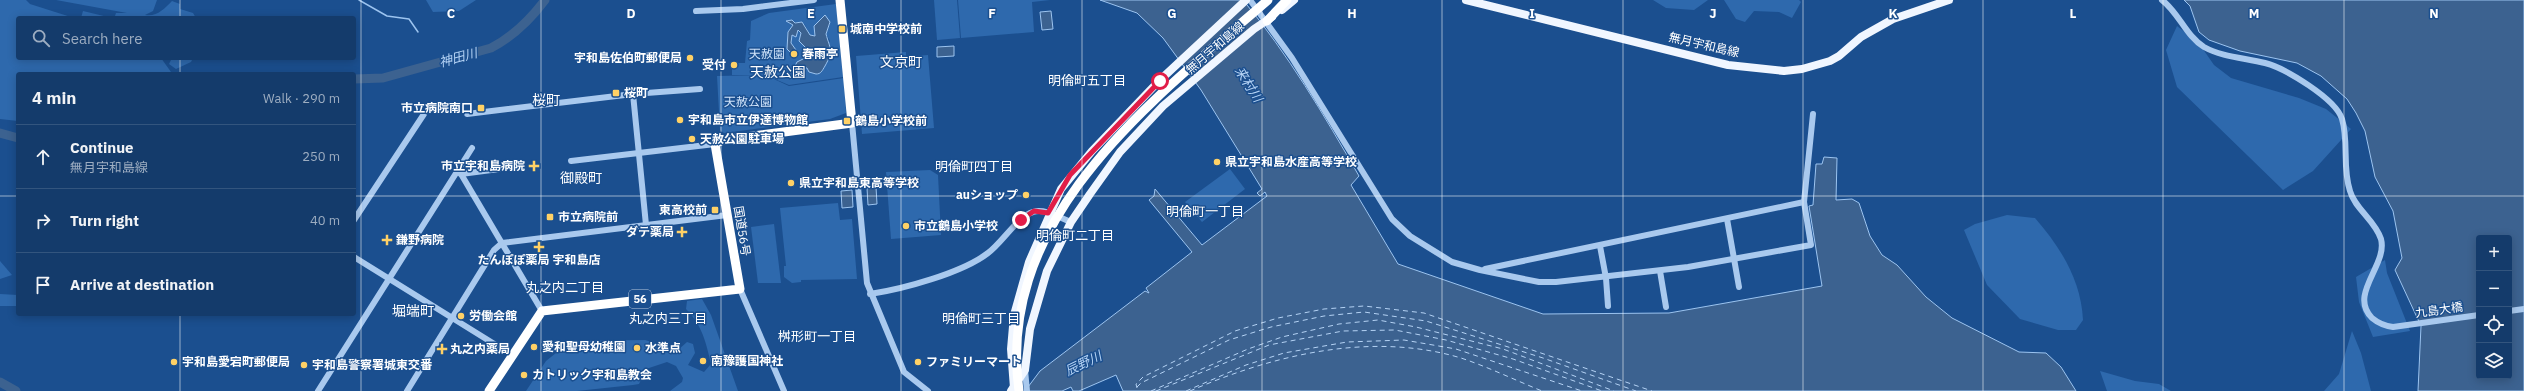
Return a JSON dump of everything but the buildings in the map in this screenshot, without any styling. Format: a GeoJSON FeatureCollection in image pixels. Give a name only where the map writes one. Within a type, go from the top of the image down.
{"type":"FeatureCollection","features":[{"type":"Feature","properties":{"kind":"highway"},"geometry":{"type":"LineString","coordinates":[[715,144],[723,140],[852,123],[840,0]]}},
{"type":"Feature","properties":{"kind":"highway"},"geometry":{"type":"LineString","coordinates":[[1019,390],[1018,339],[1024,298],[1040,250],[1065,203],[1093,164],[1130,122],[1268,0]]}},
{"type":"Feature","properties":{"kind":"highway"},"geometry":{"type":"LineString","coordinates":[[1265,22],[1287,0]]}},
{"type":"Feature","properties":{"kind":"highway","name":"国道56号"},"geometry":{"type":"LineString","coordinates":[[715,144],[740,289]]}},
{"type":"Feature","properties":{"kind":"highway","name":"56"},"geometry":{"type":"LineString","coordinates":[[542,311],[740,289]]}},
{"type":"Feature","properties":{"kind":"highway"},"geometry":{"type":"LineString","coordinates":[[489,391],[542,311]]}},
{"type":"Feature","properties":{"kind":"main road","name":"無月宇和島線"},"geometry":{"type":"LineString","coordinates":[[1019,390],[1011,348],[1014,315],[1029,262],[1048,213],[1070,175],[1180,62],[1247,0]]}},
{"type":"Feature","properties":{"kind":"main road","name":"無月宇和島線"},"geometry":{"type":"LineString","coordinates":[[1019,390],[1025,370],[1030,329],[1039,293],[1070,222],[1135,135],[1163,106],[1294,0]]}},
{"type":"Feature","properties":{"kind":"main road","name":"無月宇和島線"},"geometry":{"type":"LineString","coordinates":[[1466,0],[1728,65],[1784,71],[1802,69],[1830,60],[1839,56],[1861,37],[1893,19],[1949,0]]}},
{"type":"Feature","properties":{"kind":"street"},"geometry":{"type":"LineString","coordinates":[[696,11],[742,9],[814,0]]}},
{"type":"Feature","properties":{"kind":"street"},"geometry":{"type":"LineString","coordinates":[[1247,0],[1265,22],[1399,228],[1452,262],[1480,270],[1539,282],[1606,278],[1660,271],[1811,245],[1804,202],[1813,114]]}},
{"type":"Feature","properties":{"kind":"street","name":"九島大橋"},"geometry":{"type":"LineString","coordinates":[[2162,0],[2172,7],[2193,38],[2203,46],[2267,63],[2295,77],[2335,108],[2341,116],[2344,129],[2349,190],[2356,204],[2381,239],[2380,257],[2365,291],[2365,307],[2369,315],[2381,324],[2402,326],[2476,315]]}},
{"type":"Feature","properties":{"kind":"street"},"geometry":{"type":"LineString","coordinates":[[467,114],[633,94],[700,89]]}},
{"type":"Feature","properties":{"kind":"street"},"geometry":{"type":"LineString","coordinates":[[633,94],[646,225]]}},
{"type":"Feature","properties":{"kind":"street"},"geometry":{"type":"LineString","coordinates":[[356,217],[424,114]]}},
{"type":"Feature","properties":{"kind":"street"},"geometry":{"type":"LineString","coordinates":[[852,123],[865,276],[870,294],[904,372],[928,391]]}},
{"type":"Feature","properties":{"kind":"street"},"geometry":{"type":"LineString","coordinates":[[571,160],[715,144]]}},
{"type":"Feature","properties":{"kind":"street"},"geometry":{"type":"LineString","coordinates":[[318,391],[388,278],[459,172],[472,148]]}},
{"type":"Feature","properties":{"kind":"street"},"geometry":{"type":"LineString","coordinates":[[459,172],[499,169]]}},
{"type":"Feature","properties":{"kind":"street"},"geometry":{"type":"LineString","coordinates":[[459,172],[542,311]]}},
{"type":"Feature","properties":{"kind":"street"},"geometry":{"type":"LineString","coordinates":[[1480,270],[1804,202]]}},
{"type":"Feature","properties":{"kind":"street"},"geometry":{"type":"LineString","coordinates":[[870,294],[936,277],[969,265],[990,252],[1028,214],[1042,211],[1070,222]]}},
{"type":"Feature","properties":{"kind":"street"},"geometry":{"type":"LineString","coordinates":[[407,391],[494,250],[502,243],[727,215]]}},
{"type":"Feature","properties":{"kind":"street"},"geometry":{"type":"LineString","coordinates":[[1727,219],[1739,286]]}},
{"type":"Feature","properties":{"kind":"street"},"geometry":{"type":"LineString","coordinates":[[1600,246],[1606,278],[1608,306]]}},
{"type":"Feature","properties":{"kind":"street"},"geometry":{"type":"LineString","coordinates":[[356,258],[512,355]]}},
{"type":"Feature","properties":{"kind":"street"},"geometry":{"type":"LineString","coordinates":[[1660,271],[1666,307]]}},
{"type":"Feature","properties":{"kind":"street"},"geometry":{"type":"LineString","coordinates":[[740,289],[784,391]]}},
{"type":"Feature","properties":{"kind":"street"},"geometry":{"type":"LineString","coordinates":[[2512,311],[2524,309]]}},
{"type":"Feature","properties":{"kind":"street"},"geometry":{"type":"LineString","coordinates":[[1019,390],[1025,370]]}},
{"type":"Feature","properties":{"kind":"green space"},"geometry":{"type":"Polygon","coordinates":[[[0,0],[26,0],[30,4],[68,16],[16,16],[16,60],[162,60],[171,72],[16,72],[16,121],[0,119],[0,0]]]}},
{"type":"Feature","properties":{"kind":"green space"},"geometry":{"type":"Polygon","coordinates":[[[56,0],[157,0],[153,11],[145,15],[157,14],[172,1],[180,4],[180,9],[193,13],[195,16],[115,16],[116,13],[127,13],[56,0]]]}},
{"type":"Feature","properties":{"kind":"green space"},"geometry":{"type":"Polygon","coordinates":[[[426,0],[476,0],[459,11],[433,12],[426,0]]]}},
{"type":"Feature","properties":{"kind":"green space"},"geometry":{"type":"Polygon","coordinates":[[[934,0],[957,0],[960,38],[937,40],[934,0]]]}},
{"type":"Feature","properties":{"kind":"green space"},"geometry":{"type":"Polygon","coordinates":[[[958,0],[1050,0],[1032,2],[1034,32],[961,38],[958,0]]]}},
{"type":"Feature","properties":{"kind":"green space"},"geometry":{"type":"Polygon","coordinates":[[[1653,0],[1708,0],[1694,10],[1666,8],[1653,0]]]}},
{"type":"Feature","properties":{"kind":"green space"},"geometry":{"type":"Polygon","coordinates":[[[1724,0],[1799,0],[1801,2],[1792,18],[1779,12],[1754,11],[1745,22],[1736,19],[1724,0]]]}},
{"type":"Feature","properties":{"kind":"green space","name":"天赦園"},"geometry":{"type":"Polygon","coordinates":[[[836,4],[843,77],[789,85],[765,75],[732,75],[732,63],[745,63],[747,41],[750,40],[751,21],[769,13],[836,4]],[[800,22],[789,23],[793,25],[788,32],[787,49],[790,52],[796,50],[791,43],[792,35],[798,31],[801,33],[799,41],[807,48],[807,55],[827,45],[830,41],[826,34],[830,24],[814,26],[815,36],[810,35],[805,25],[800,22]]]}},
{"type":"Feature","properties":{"kind":"green space"},"geometry":{"type":"Polygon","coordinates":[[[83,11],[104,16],[82,16],[83,11]]]}},
{"type":"Feature","properties":{"kind":"green space"},"geometry":{"type":"Polygon","coordinates":[[[2177,26],[2198,42],[2214,65],[2231,78],[2299,98],[2326,109],[2351,129],[2313,171],[2283,190],[2177,87],[2166,50],[2177,26]]]}},
{"type":"Feature","properties":{"kind":"green space"},"geometry":{"type":"Polygon","coordinates":[[[906,52],[906,57],[928,55],[934,128],[862,134],[856,56],[906,52]]]}},
{"type":"Feature","properties":{"kind":"green space"},"geometry":{"type":"Polygon","coordinates":[[[171,60],[192,60],[191,62],[176,69],[169,64],[171,60]]]}},
{"type":"Feature","properties":{"kind":"green space","name":"天赦公園"},"geometry":{"type":"Polygon","coordinates":[[[765,75],[789,86],[844,78],[846,113],[830,119],[724,133],[720,130],[717,76],[765,75]]]}},
{"type":"Feature","properties":{"kind":"green space"},"geometry":{"type":"Polygon","coordinates":[[[1230,169],[1245,189],[1202,222],[1185,202],[1230,169]]]}},
{"type":"Feature","properties":{"kind":"green space"},"geometry":{"type":"Polygon","coordinates":[[[930,170],[938,175],[941,235],[891,239],[886,172],[930,170]]]}},
{"type":"Feature","properties":{"kind":"green space"},"geometry":{"type":"Polygon","coordinates":[[[838,203],[840,220],[852,219],[857,279],[801,280],[801,282],[792,283],[784,277],[784,266],[786,266],[780,208],[838,203]]]}},
{"type":"Feature","properties":{"kind":"green space"},"geometry":{"type":"Polygon","coordinates":[[[2007,215],[2035,218],[2061,253],[2074,278],[2081,305],[2083,320],[2076,330],[2058,330],[2020,319],[1987,285],[1964,230],[1975,224],[2007,215]]]}},
{"type":"Feature","properties":{"kind":"green space"},"geometry":{"type":"Polygon","coordinates":[[[774,224],[781,283],[758,283],[751,227],[774,224]]]}},
{"type":"Feature","properties":{"kind":"green space"},"geometry":{"type":"Polygon","coordinates":[[[2385,260],[2387,273],[2410,331],[2373,337],[2359,302],[2356,277],[2385,260]]]}},
{"type":"Feature","properties":{"kind":"green space"},"geometry":{"type":"Polygon","coordinates":[[[0,261],[12,275],[0,279],[0,261]]]}},
{"type":"Feature","properties":{"kind":"green space"},"geometry":{"type":"Polygon","coordinates":[[[0,294],[16,295],[16,306],[0,306],[0,294]]]}},
{"type":"Feature","properties":{"kind":"green space"},"geometry":{"type":"Polygon","coordinates":[[[702,299],[711,315],[738,391],[670,391],[682,382],[683,378],[676,366],[667,362],[646,369],[639,384],[577,391],[526,391],[546,361],[571,341],[645,340],[678,350],[687,342],[693,344],[695,353],[688,365],[704,372],[711,364],[703,334],[696,321],[686,309],[687,301],[702,299]]]}},
{"type":"Feature","properties":{"kind":"green space"},"geometry":{"type":"Polygon","coordinates":[[[2352,331],[2361,353],[2371,391],[2324,391],[2339,374],[2352,331]]]}},
{"type":"Feature","properties":{"kind":"green space"},"geometry":{"type":"Polygon","coordinates":[[[2100,371],[2135,381],[2159,384],[2171,391],[2107,391],[2100,371]]]}},
{"type":"Feature","properties":{"kind":"water","name":"来村川"},"geometry":{"type":"Polygon","coordinates":[[[1100,0],[1243,0],[1290,63],[1346,153],[1359,176],[1351,185],[1398,264],[1543,314],[1669,313],[1822,286],[1809,206],[1813,205],[1816,164],[1822,164],[1824,157],[1837,158],[1836,200],[1852,199],[1859,203],[1870,236],[1882,255],[1897,265],[1926,297],[1952,318],[2019,352],[2046,353],[2061,367],[2076,391],[1123,391],[1116,375],[1079,391],[1073,391],[1071,387],[1062,391],[1025,391],[1040,371],[1145,291],[1149,293],[1146,288],[1192,252],[1149,200],[1154,196],[1155,189],[1202,245],[1267,196],[1265,192],[1260,196],[1257,193],[1262,189],[1201,90],[1163,38],[1137,13],[1100,0]]]}},
{"type":"Feature","properties":{"kind":"water"},"geometry":{"type":"Polygon","coordinates":[[[2184,0],[2524,0],[2524,391],[2418,391],[2421,326],[2395,270],[2402,258],[2393,211],[2375,177],[2365,131],[2356,113],[2347,99],[2321,76],[2297,63],[2240,51],[2209,40],[2199,32],[2190,6],[2184,0]]]}},
{"type":"Feature","properties":{"kind":"water"},"geometry":{"type":"Polygon","coordinates":[[[1051,11],[1053,29],[1042,30],[1040,12],[1051,11]]]}},
{"type":"Feature","properties":{"kind":"water"},"geometry":{"type":"Polygon","coordinates":[[[825,15],[830,22],[826,34],[830,46],[830,56],[822,71],[816,74],[809,72],[807,68],[795,66],[797,62],[805,58],[808,50],[799,41],[801,33],[798,30],[796,37],[792,35],[791,43],[796,50],[790,52],[787,49],[788,32],[793,25],[786,21],[792,20],[795,23],[802,22],[810,35],[815,36],[814,26],[825,15]]]}},
{"type":"Feature","properties":{"kind":"water"},"geometry":{"type":"Polygon","coordinates":[[[954,46],[954,56],[937,57],[937,47],[954,46]]]}},
{"type":"Feature","properties":{"kind":"water"},"geometry":{"type":"Polygon","coordinates":[[[876,187],[877,204],[868,205],[867,188],[876,187]]]}},
{"type":"Feature","properties":{"kind":"water"},"geometry":{"type":"Polygon","coordinates":[[[852,190],[853,207],[842,208],[841,191],[852,190]]]}},
{"type":"Feature","properties":{"kind":"waterway"},"geometry":{"type":"LineString","coordinates":[[359,0],[387,16],[409,19],[418,32]]}},
{"type":"Feature","properties":{"kind":"waterway","name":"神田川"},"geometry":{"type":"LineString","coordinates":[[356,79],[383,78],[491,48],[521,27],[545,0]]}},
{"type":"Feature","properties":{"kind":"waterway","name":"神田川"},"geometry":{"type":"LineString","coordinates":[[0,133],[16,137]]}},
{"type":"Feature","properties":{"kind":"waterway","name":"辰野川"},"geometry":{"type":"LineString","coordinates":[[0,382],[16,391]]}},
{"type":"Feature","properties":{"kind":"ferry route"},"geometry":{"type":"LineString","coordinates":[[1137,388],[1136,384],[1143,377],[1235,331],[1278,318],[1324,309],[1364,306],[1424,313],[1652,391]]}},
{"type":"Feature","properties":{"kind":"ferry route"},"geometry":{"type":"LineString","coordinates":[[1137,387],[1141,383],[1229,340],[1271,327],[1324,316],[1364,312],[1426,321],[1543,358],[1636,391]]}},
{"type":"Feature","properties":{"kind":"ferry route"},"geometry":{"type":"LineString","coordinates":[[1151,391],[1248,349],[1282,337],[1339,324],[1378,320],[1416,327],[1503,349],[1614,391]]}},
{"type":"Feature","properties":{"kind":"ferry route"},"geometry":{"type":"LineString","coordinates":[[1156,391],[1269,345],[1343,331],[1395,330],[1446,340],[1513,359],[1602,391]]}},
{"type":"Feature","properties":{"kind":"ferry route"},"geometry":{"type":"LineString","coordinates":[[1186,391],[1246,365],[1284,353],[1347,342],[1404,340],[1456,349],[1582,391]]}},
{"type":"Feature","properties":{"kind":"ferry route"},"geometry":{"type":"LineString","coordinates":[[1190,391],[1222,378],[1288,358],[1323,351],[1358,347],[1392,347],[1427,350],[1461,358],[1542,391]]}},
{"type":"Feature","properties":{"kind":"place","name":"城南中学校前"},"geometry":{"type":"Point","coordinates":[842,29]}},
{"type":"Feature","properties":{"kind":"place","name":"春雨亭"},"geometry":{"type":"Point","coordinates":[794,54]}},
{"type":"Feature","properties":{"kind":"place","name":"宇和島佐伯町郵便局"},"geometry":{"type":"Point","coordinates":[690,58]}},
{"type":"Feature","properties":{"kind":"place","name":"受付"},"geometry":{"type":"Point","coordinates":[734,65]}},
{"type":"Feature","properties":{"kind":"place","name":"桜町"},"geometry":{"type":"Point","coordinates":[616,93]}},
{"type":"Feature","properties":{"kind":"place","name":"市立病院南口"},"geometry":{"type":"Point","coordinates":[481,108]}},
{"type":"Feature","properties":{"kind":"place","name":"宇和島市立伊達博物館"},"geometry":{"type":"Point","coordinates":[680,120]}},
{"type":"Feature","properties":{"kind":"place","name":"鶴島小学校前"},"geometry":{"type":"Point","coordinates":[847,121]}},
{"type":"Feature","properties":{"kind":"place","name":"天赦公園駐車場"},"geometry":{"type":"Point","coordinates":[692,139]}},
{"type":"Feature","properties":{"kind":"place","name":"県立宇和島水産高等学校"},"geometry":{"type":"Point","coordinates":[1217,162]}},
{"type":"Feature","properties":{"kind":"place","name":"市立宇和島病院"},"geometry":{"type":"Point","coordinates":[534,166]}},
{"type":"Feature","properties":{"kind":"place","name":"県立宇和島東高等学校"},"geometry":{"type":"Point","coordinates":[791,183]}},
{"type":"Feature","properties":{"kind":"place","name":"auショップ"},"geometry":{"type":"Point","coordinates":[1026,195]}},
{"type":"Feature","properties":{"kind":"place","name":"東高校前"},"geometry":{"type":"Point","coordinates":[715,210]}},
{"type":"Feature","properties":{"kind":"place","name":"市立病院前"},"geometry":{"type":"Point","coordinates":[550,217]}},
{"type":"Feature","properties":{"kind":"place","name":"市立鶴島小学校"},"geometry":{"type":"Point","coordinates":[906,226]}},
{"type":"Feature","properties":{"kind":"place","name":"ダテ薬局"},"geometry":{"type":"Point","coordinates":[682,232]}},
{"type":"Feature","properties":{"kind":"place","name":"鎌野病院"},"geometry":{"type":"Point","coordinates":[387,240]}},
{"type":"Feature","properties":{"kind":"place","name":"たんぽぽ薬局 宇和島店"},"geometry":{"type":"Point","coordinates":[539,247]}},
{"type":"Feature","properties":{"kind":"place","name":"労働会館"},"geometry":{"type":"Point","coordinates":[461,316]}},
{"type":"Feature","properties":{"kind":"place","name":"愛和聖母幼稚園"},"geometry":{"type":"Point","coordinates":[534,347]}},
{"type":"Feature","properties":{"kind":"place","name":"水準点"},"geometry":{"type":"Point","coordinates":[637,348]}},
{"type":"Feature","properties":{"kind":"place","name":"丸之内薬局"},"geometry":{"type":"Point","coordinates":[442,349]}},
{"type":"Feature","properties":{"kind":"place","name":"南豫護国神社"},"geometry":{"type":"Point","coordinates":[703,361]}},
{"type":"Feature","properties":{"kind":"place","name":"宇和島愛宕町郵便局"},"geometry":{"type":"Point","coordinates":[174,362]}},
{"type":"Feature","properties":{"kind":"place","name":"ファミリーマート"},"geometry":{"type":"Point","coordinates":[918,362]}},
{"type":"Feature","properties":{"kind":"place","name":"宇和島警察署城東交番"},"geometry":{"type":"Point","coordinates":[304,365]}},
{"type":"Feature","properties":{"kind":"place","name":"カトリック宇和島教会"},"geometry":{"type":"Point","coordinates":[524,375]}},
{"type":"Feature","properties":{"kind":"district","name":"文京町"},"geometry":{"type":"Point","coordinates":[901,62]}},
{"type":"Feature","properties":{"kind":"district","name":"天赦公園"},"geometry":{"type":"Point","coordinates":[778,72]}},
{"type":"Feature","properties":{"kind":"district","name":"明倫町五丁目"},"geometry":{"type":"Point","coordinates":[1087,80]}},
{"type":"Feature","properties":{"kind":"district","name":"桜町"},"geometry":{"type":"Point","coordinates":[546,100]}},
{"type":"Feature","properties":{"kind":"district","name":"明倫町四丁目"},"geometry":{"type":"Point","coordinates":[974,166]}},
{"type":"Feature","properties":{"kind":"district","name":"御殿町"},"geometry":{"type":"Point","coordinates":[581,178]}},
{"type":"Feature","properties":{"kind":"district","name":"明倫町一丁目"},"geometry":{"type":"Point","coordinates":[1205,211]}},
{"type":"Feature","properties":{"kind":"district","name":"明倫町二丁目"},"geometry":{"type":"Point","coordinates":[1075,235]}},
{"type":"Feature","properties":{"kind":"district","name":"丸之内二丁目"},"geometry":{"type":"Point","coordinates":[565,287]}},
{"type":"Feature","properties":{"kind":"district","name":"堀端町"},"geometry":{"type":"Point","coordinates":[413,311]}},
{"type":"Feature","properties":{"kind":"district","name":"丸之内三丁目"},"geometry":{"type":"Point","coordinates":[668,318]}},
{"type":"Feature","properties":{"kind":"district","name":"明倫町三丁目"},"geometry":{"type":"Point","coordinates":[981,318]}},
{"type":"Feature","properties":{"kind":"district","name":"桝形町一丁目"},"geometry":{"type":"Point","coordinates":[817,336]}},
{"type":"Feature","properties":{"kind":"route"},"geometry":{"type":"LineString","coordinates":[[1021,220],[1034,211],[1048,213],[1054,200],[1070,175],[1160,81]]}}]}
